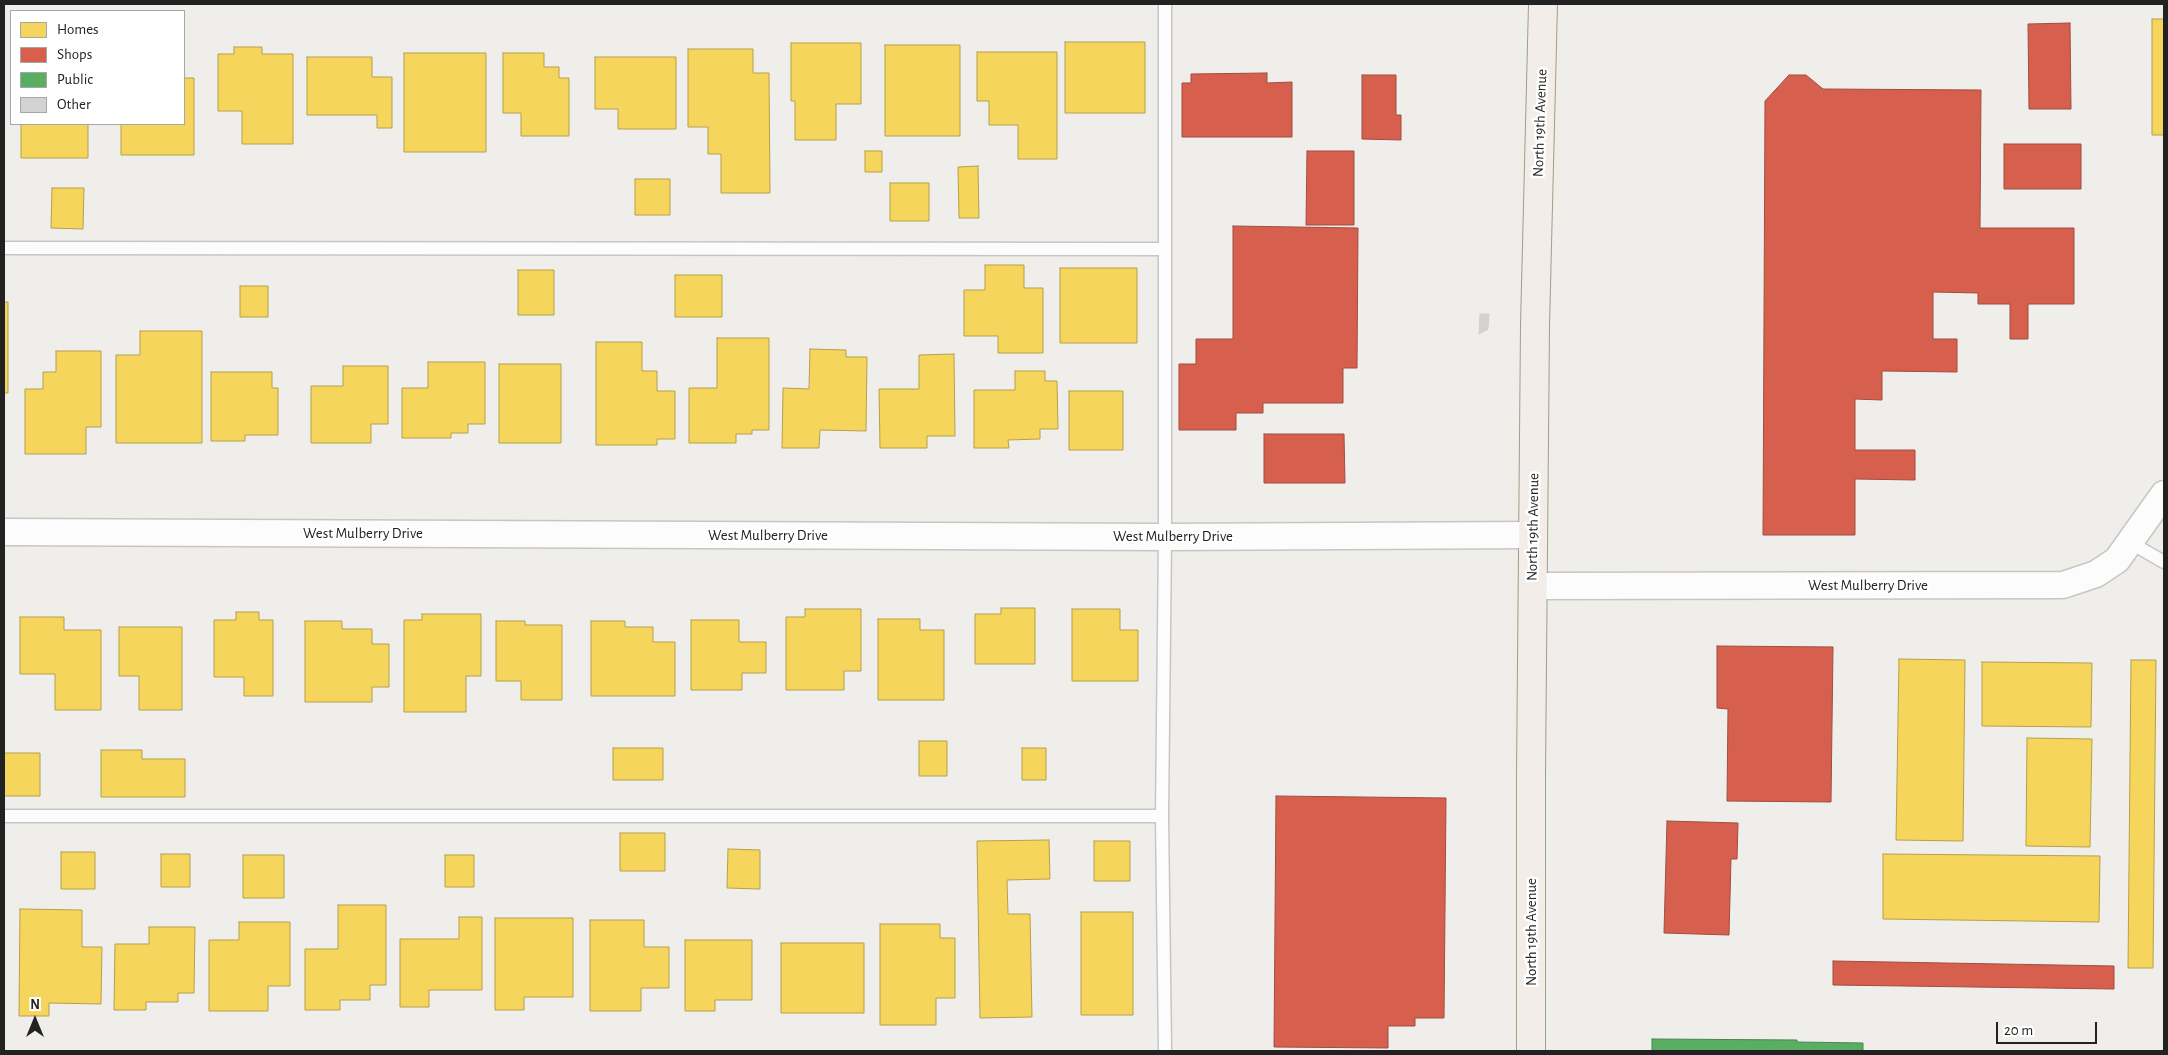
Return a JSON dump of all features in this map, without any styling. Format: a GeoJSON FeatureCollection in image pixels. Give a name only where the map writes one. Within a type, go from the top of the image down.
{"type":"FeatureCollection","features":[{"type":"Feature","properties":{"kind":"main road","name":"North 19th Avenue"},"geometry":{"type":"LineString","coordinates":[[1531,1051],[1532,586],[1535,308],[1543,4]]}},
{"type":"Feature","properties":{"kind":"street","name":"West Mulberry Drive"},"geometry":{"type":"LineString","coordinates":[[1532,586],[2062,585],[2096,574],[2117,560],[2164,494]]}},
{"type":"Feature","properties":{"kind":"street","name":"West Mulberry Drive"},"geometry":{"type":"LineString","coordinates":[[4,532],[1165,537],[1533,535]]}},
{"type":"Feature","properties":{"kind":"lane"},"geometry":{"type":"LineString","coordinates":[[1165,4],[1165,537],[1162,816],[1166,1051]]}},
{"type":"Feature","properties":{"kind":"lane"},"geometry":{"type":"LineString","coordinates":[[4,248],[1165,249]]}},
{"type":"Feature","properties":{"kind":"lane"},"geometry":{"type":"LineString","coordinates":[[2130,543],[2164,562]]}},
{"type":"Feature","properties":{"kind":"lane"},"geometry":{"type":"LineString","coordinates":[[4,816],[1162,816]]}},
{"type":"Feature","properties":{"kind":"building: Homes"},"geometry":{"type":"Polygon","coordinates":[[[2152,19],[2164,19],[2164,135],[2152,135],[2152,19]]]}},
{"type":"Feature","properties":{"kind":"building: Homes"},"geometry":{"type":"Polygon","coordinates":[[[1065,42],[1145,42],[1145,113],[1065,113],[1065,42]]]}},
{"type":"Feature","properties":{"kind":"building: Homes"},"geometry":{"type":"Polygon","coordinates":[[[791,43],[861,43],[861,104],[836,104],[836,140],[795,140],[795,101],[791,101],[791,43]]]}},
{"type":"Feature","properties":{"kind":"building: Homes"},"geometry":{"type":"Polygon","coordinates":[[[885,45],[960,45],[960,136],[885,136],[885,45]]]}},
{"type":"Feature","properties":{"kind":"building: Homes"},"geometry":{"type":"Polygon","coordinates":[[[234,47],[262,47],[262,54],[293,54],[293,144],[242,144],[242,111],[218,111],[218,54],[234,54],[234,47]]]}},
{"type":"Feature","properties":{"kind":"building: Homes"},"geometry":{"type":"Polygon","coordinates":[[[688,49],[753,49],[753,73],[769,73],[770,193],[721,193],[721,154],[708,154],[708,127],[688,127],[688,49]]]}},
{"type":"Feature","properties":{"kind":"building: Homes"},"geometry":{"type":"Polygon","coordinates":[[[977,52],[1057,52],[1057,159],[1018,159],[1018,125],[989,125],[989,101],[977,101],[977,52]]]}},
{"type":"Feature","properties":{"kind":"building: Homes"},"geometry":{"type":"Polygon","coordinates":[[[404,53],[486,53],[486,152],[404,152],[404,53]]]}},
{"type":"Feature","properties":{"kind":"building: Homes"},"geometry":{"type":"Polygon","coordinates":[[[503,53],[544,53],[544,67],[559,67],[559,78],[569,78],[569,136],[521,136],[521,113],[503,113],[503,53]]]}},
{"type":"Feature","properties":{"kind":"building: Homes"},"geometry":{"type":"Polygon","coordinates":[[[307,57],[372,57],[372,77],[392,77],[392,128],[377,128],[377,115],[307,115],[307,57]]]}},
{"type":"Feature","properties":{"kind":"building: Homes"},"geometry":{"type":"Polygon","coordinates":[[[595,57],[676,57],[676,129],[618,129],[618,109],[595,109],[595,57]]]}},
{"type":"Feature","properties":{"kind":"building: Homes"},"geometry":{"type":"Polygon","coordinates":[[[185,78],[194,78],[194,155],[121,155],[121,125],[185,125],[185,78]]]}},
{"type":"Feature","properties":{"kind":"building: Homes"},"geometry":{"type":"Polygon","coordinates":[[[21,125],[88,125],[88,158],[21,158],[21,125]]]}},
{"type":"Feature","properties":{"kind":"building: Homes"},"geometry":{"type":"Polygon","coordinates":[[[865,151],[882,151],[882,172],[865,172],[865,151]]]}},
{"type":"Feature","properties":{"kind":"building: Homes"},"geometry":{"type":"Polygon","coordinates":[[[978,166],[979,218],[959,218],[958,167],[978,166]]]}},
{"type":"Feature","properties":{"kind":"building: Homes"},"geometry":{"type":"Polygon","coordinates":[[[635,179],[670,179],[670,215],[635,215],[635,179]]]}},
{"type":"Feature","properties":{"kind":"building: Homes"},"geometry":{"type":"Polygon","coordinates":[[[890,183],[929,183],[929,221],[890,221],[890,183]]]}},
{"type":"Feature","properties":{"kind":"building: Homes"},"geometry":{"type":"Polygon","coordinates":[[[52,188],[84,188],[83,229],[51,228],[52,188]]]}},
{"type":"Feature","properties":{"kind":"building: Homes"},"geometry":{"type":"Polygon","coordinates":[[[985,265],[1024,265],[1024,288],[1043,288],[1043,353],[998,353],[998,336],[964,336],[964,290],[985,290],[985,265]]]}},
{"type":"Feature","properties":{"kind":"building: Homes"},"geometry":{"type":"Polygon","coordinates":[[[1060,268],[1137,268],[1137,343],[1060,343],[1060,268]]]}},
{"type":"Feature","properties":{"kind":"building: Homes"},"geometry":{"type":"Polygon","coordinates":[[[518,270],[554,270],[554,315],[518,315],[518,270]]]}},
{"type":"Feature","properties":{"kind":"building: Homes"},"geometry":{"type":"Polygon","coordinates":[[[675,275],[722,275],[722,317],[675,317],[675,275]]]}},
{"type":"Feature","properties":{"kind":"building: Homes"},"geometry":{"type":"Polygon","coordinates":[[[240,286],[268,286],[268,317],[240,317],[240,286]]]}},
{"type":"Feature","properties":{"kind":"building: Homes"},"geometry":{"type":"Polygon","coordinates":[[[4,302],[8,302],[8,393],[4,393],[4,302]]]}},
{"type":"Feature","properties":{"kind":"building: Homes"},"geometry":{"type":"Polygon","coordinates":[[[140,331],[202,331],[202,443],[116,443],[116,355],[140,355],[140,331]]]}},
{"type":"Feature","properties":{"kind":"building: Homes"},"geometry":{"type":"Polygon","coordinates":[[[717,338],[769,338],[769,430],[752,430],[752,434],[736,434],[736,443],[689,443],[689,388],[717,388],[717,338]]]}},
{"type":"Feature","properties":{"kind":"building: Homes"},"geometry":{"type":"Polygon","coordinates":[[[596,342],[642,342],[642,371],[657,371],[657,391],[675,391],[675,439],[657,439],[657,445],[596,445],[596,342]]]}},
{"type":"Feature","properties":{"kind":"building: Homes"},"geometry":{"type":"Polygon","coordinates":[[[810,349],[846,350],[846,357],[867,357],[866,431],[820,430],[819,448],[782,448],[783,388],[809,389],[810,349]]]}},
{"type":"Feature","properties":{"kind":"building: Homes"},"geometry":{"type":"Polygon","coordinates":[[[56,351],[101,351],[101,427],[86,427],[86,454],[25,454],[25,389],[43,389],[43,372],[56,372],[56,351]]]}},
{"type":"Feature","properties":{"kind":"building: Homes"},"geometry":{"type":"Polygon","coordinates":[[[954,354],[955,436],[927,436],[927,448],[880,448],[879,389],[919,389],[919,355],[954,354]]]}},
{"type":"Feature","properties":{"kind":"building: Homes"},"geometry":{"type":"Polygon","coordinates":[[[428,362],[485,362],[485,424],[468,424],[468,433],[451,433],[451,438],[402,438],[402,388],[428,388],[428,362]]]}},
{"type":"Feature","properties":{"kind":"building: Homes"},"geometry":{"type":"Polygon","coordinates":[[[499,364],[561,364],[561,443],[499,443],[499,364]]]}},
{"type":"Feature","properties":{"kind":"building: Homes"},"geometry":{"type":"Polygon","coordinates":[[[343,366],[388,366],[388,424],[371,424],[371,443],[311,443],[311,386],[343,386],[343,366]]]}},
{"type":"Feature","properties":{"kind":"building: Homes"},"geometry":{"type":"Polygon","coordinates":[[[1015,371],[1045,371],[1045,381],[1057,381],[1058,429],[1040,429],[1040,439],[1008,440],[1009,448],[974,448],[974,390],[1015,390],[1015,371]]]}},
{"type":"Feature","properties":{"kind":"building: Homes"},"geometry":{"type":"Polygon","coordinates":[[[211,372],[272,372],[272,388],[278,388],[278,435],[245,435],[245,441],[211,441],[211,372]]]}},
{"type":"Feature","properties":{"kind":"building: Homes"},"geometry":{"type":"Polygon","coordinates":[[[1069,391],[1123,391],[1123,450],[1069,450],[1069,391]]]}},
{"type":"Feature","properties":{"kind":"building: Homes"},"geometry":{"type":"Polygon","coordinates":[[[1001,608],[1035,608],[1035,664],[975,664],[975,614],[1001,614],[1001,608]]]}},
{"type":"Feature","properties":{"kind":"building: Homes"},"geometry":{"type":"Polygon","coordinates":[[[805,609],[861,609],[861,671],[844,671],[844,690],[786,690],[786,617],[805,617],[805,609]]]}},
{"type":"Feature","properties":{"kind":"building: Homes"},"geometry":{"type":"Polygon","coordinates":[[[1072,609],[1120,609],[1120,630],[1138,630],[1138,681],[1072,681],[1072,609]]]}},
{"type":"Feature","properties":{"kind":"building: Homes"},"geometry":{"type":"Polygon","coordinates":[[[236,612],[259,612],[259,620],[273,620],[273,696],[244,696],[244,677],[214,677],[214,620],[236,620],[236,612]]]}},
{"type":"Feature","properties":{"kind":"building: Homes"},"geometry":{"type":"Polygon","coordinates":[[[422,614],[481,614],[481,676],[466,676],[466,712],[404,712],[404,620],[422,620],[422,614]]]}},
{"type":"Feature","properties":{"kind":"building: Homes"},"geometry":{"type":"Polygon","coordinates":[[[20,617],[64,617],[64,630],[101,630],[101,710],[55,710],[55,674],[20,674],[20,617]]]}},
{"type":"Feature","properties":{"kind":"building: Homes"},"geometry":{"type":"Polygon","coordinates":[[[878,619],[920,619],[920,630],[944,630],[944,700],[878,700],[878,619]]]}},
{"type":"Feature","properties":{"kind":"building: Homes"},"geometry":{"type":"Polygon","coordinates":[[[691,620],[739,620],[739,642],[766,642],[766,673],[742,673],[742,690],[691,690],[691,620]]]}},
{"type":"Feature","properties":{"kind":"building: Homes"},"geometry":{"type":"Polygon","coordinates":[[[305,621],[342,621],[342,629],[372,629],[372,644],[389,644],[389,687],[372,687],[372,702],[305,702],[305,621]]]}},
{"type":"Feature","properties":{"kind":"building: Homes"},"geometry":{"type":"Polygon","coordinates":[[[496,621],[525,621],[525,625],[562,625],[562,700],[521,700],[521,681],[496,681],[496,621]]]}},
{"type":"Feature","properties":{"kind":"building: Homes"},"geometry":{"type":"Polygon","coordinates":[[[591,621],[625,621],[625,627],[653,627],[653,642],[675,642],[675,696],[591,696],[591,621]]]}},
{"type":"Feature","properties":{"kind":"building: Homes"},"geometry":{"type":"Polygon","coordinates":[[[119,627],[182,627],[182,710],[139,710],[139,676],[119,676],[119,627]]]}},
{"type":"Feature","properties":{"kind":"building: Homes"},"geometry":{"type":"Polygon","coordinates":[[[1899,659],[1965,660],[1963,841],[1896,840],[1899,659]]]}},
{"type":"Feature","properties":{"kind":"building: Homes"},"geometry":{"type":"Polygon","coordinates":[[[2131,660],[2156,660],[2153,968],[2128,968],[2131,660]]]}},
{"type":"Feature","properties":{"kind":"building: Homes"},"geometry":{"type":"Polygon","coordinates":[[[1982,662],[2092,663],[2091,727],[1982,726],[1982,662]]]}},
{"type":"Feature","properties":{"kind":"building: Homes"},"geometry":{"type":"Polygon","coordinates":[[[2027,738],[2092,739],[2090,847],[2026,846],[2027,738]]]}},
{"type":"Feature","properties":{"kind":"building: Homes"},"geometry":{"type":"Polygon","coordinates":[[[919,741],[947,741],[947,776],[919,776],[919,741]]]}},
{"type":"Feature","properties":{"kind":"building: Homes"},"geometry":{"type":"Polygon","coordinates":[[[613,748],[663,748],[663,780],[613,780],[613,748]]]}},
{"type":"Feature","properties":{"kind":"building: Homes"},"geometry":{"type":"Polygon","coordinates":[[[1022,748],[1046,748],[1046,780],[1022,780],[1022,748]]]}},
{"type":"Feature","properties":{"kind":"building: Homes"},"geometry":{"type":"Polygon","coordinates":[[[101,750],[142,750],[142,759],[185,759],[185,797],[101,797],[101,750]]]}},
{"type":"Feature","properties":{"kind":"building: Homes"},"geometry":{"type":"Polygon","coordinates":[[[4,753],[40,753],[40,796],[4,796],[4,753]]]}},
{"type":"Feature","properties":{"kind":"building: Homes"},"geometry":{"type":"Polygon","coordinates":[[[620,833],[665,833],[665,871],[620,871],[620,833]]]}},
{"type":"Feature","properties":{"kind":"building: Homes"},"geometry":{"type":"Polygon","coordinates":[[[1049,840],[1050,879],[1007,880],[1008,914],[1030,914],[1032,1017],[980,1018],[977,841],[1049,840]]]}},
{"type":"Feature","properties":{"kind":"building: Homes"},"geometry":{"type":"Polygon","coordinates":[[[1094,841],[1130,841],[1130,881],[1094,881],[1094,841]]]}},
{"type":"Feature","properties":{"kind":"building: Homes"},"geometry":{"type":"Polygon","coordinates":[[[728,849],[760,850],[760,889],[727,888],[728,849]]]}},
{"type":"Feature","properties":{"kind":"building: Homes"},"geometry":{"type":"Polygon","coordinates":[[[61,852],[95,852],[95,889],[61,889],[61,852]]]}},
{"type":"Feature","properties":{"kind":"building: Homes"},"geometry":{"type":"Polygon","coordinates":[[[161,854],[190,854],[190,887],[161,887],[161,854]]]}},
{"type":"Feature","properties":{"kind":"building: Homes"},"geometry":{"type":"Polygon","coordinates":[[[1883,854],[2100,856],[2099,922],[1883,919],[1883,854]]]}},
{"type":"Feature","properties":{"kind":"building: Homes"},"geometry":{"type":"Polygon","coordinates":[[[243,855],[284,855],[284,898],[243,898],[243,855]]]}},
{"type":"Feature","properties":{"kind":"building: Homes"},"geometry":{"type":"Polygon","coordinates":[[[445,855],[474,855],[474,887],[445,887],[445,855]]]}},
{"type":"Feature","properties":{"kind":"building: Homes"},"geometry":{"type":"Polygon","coordinates":[[[338,905],[386,905],[386,985],[370,985],[370,1000],[340,1000],[340,1010],[305,1010],[305,949],[338,949],[338,905]]]}},
{"type":"Feature","properties":{"kind":"building: Homes"},"geometry":{"type":"Polygon","coordinates":[[[20,909],[82,910],[82,947],[102,947],[101,1004],[49,1003],[49,1016],[19,1016],[20,909]]]}},
{"type":"Feature","properties":{"kind":"building: Homes"},"geometry":{"type":"Polygon","coordinates":[[[1081,912],[1133,912],[1133,1015],[1081,1015],[1081,912]]]}},
{"type":"Feature","properties":{"kind":"building: Homes"},"geometry":{"type":"Polygon","coordinates":[[[459,917],[482,917],[482,990],[429,990],[429,1007],[400,1007],[400,939],[459,939],[459,917]]]}},
{"type":"Feature","properties":{"kind":"building: Homes"},"geometry":{"type":"Polygon","coordinates":[[[495,918],[573,918],[573,997],[524,997],[524,1010],[495,1010],[495,918]]]}},
{"type":"Feature","properties":{"kind":"building: Homes"},"geometry":{"type":"Polygon","coordinates":[[[590,920],[644,920],[644,947],[669,947],[669,988],[641,988],[641,1011],[590,1011],[590,920]]]}},
{"type":"Feature","properties":{"kind":"building: Homes"},"geometry":{"type":"Polygon","coordinates":[[[239,922],[290,922],[290,986],[268,986],[268,1011],[209,1011],[209,940],[239,940],[239,922]]]}},
{"type":"Feature","properties":{"kind":"building: Homes"},"geometry":{"type":"Polygon","coordinates":[[[880,924],[940,924],[940,938],[955,938],[955,998],[936,998],[936,1025],[880,1025],[880,924]]]}},
{"type":"Feature","properties":{"kind":"building: Homes"},"geometry":{"type":"Polygon","coordinates":[[[149,927],[195,927],[194,993],[178,993],[178,1002],[146,1002],[146,1010],[114,1010],[115,944],[149,944],[149,927]]]}},
{"type":"Feature","properties":{"kind":"building: Homes"},"geometry":{"type":"Polygon","coordinates":[[[685,940],[752,940],[752,1000],[715,1000],[715,1011],[685,1011],[685,940]]]}},
{"type":"Feature","properties":{"kind":"building: Homes"},"geometry":{"type":"Polygon","coordinates":[[[781,943],[864,943],[864,1013],[781,1013],[781,943]]]}},
{"type":"Feature","properties":{"kind":"building: Shops"},"geometry":{"type":"Polygon","coordinates":[[[2070,23],[2071,109],[2029,109],[2028,24],[2070,23]]]}},
{"type":"Feature","properties":{"kind":"building: Shops"},"geometry":{"type":"Polygon","coordinates":[[[1267,73],[1267,83],[1292,82],[1292,137],[1182,137],[1182,83],[1191,83],[1191,74],[1267,73]]]}},
{"type":"Feature","properties":{"kind":"building: Shops"},"geometry":{"type":"Polygon","coordinates":[[[1362,75],[1396,75],[1396,115],[1401,115],[1401,140],[1362,139],[1362,75]]]}},
{"type":"Feature","properties":{"kind":"building: Shops"},"geometry":{"type":"Polygon","coordinates":[[[1789,75],[1806,75],[1823,89],[1981,90],[1980,228],[2074,228],[2074,304],[2028,304],[2028,339],[2010,339],[2010,304],[1978,304],[1978,293],[1933,292],[1933,339],[1957,339],[1957,372],[1882,371],[1882,400],[1855,399],[1855,450],[1915,450],[1915,480],[1855,479],[1855,535],[1763,535],[1765,101],[1789,75]]]}},
{"type":"Feature","properties":{"kind":"building: Shops"},"geometry":{"type":"Polygon","coordinates":[[[2004,144],[2081,144],[2081,189],[2004,189],[2004,144]]]}},
{"type":"Feature","properties":{"kind":"building: Shops"},"geometry":{"type":"Polygon","coordinates":[[[1307,151],[1354,151],[1354,225],[1306,225],[1307,151]]]}},
{"type":"Feature","properties":{"kind":"building: Shops"},"geometry":{"type":"Polygon","coordinates":[[[1233,226],[1358,228],[1357,368],[1343,368],[1343,403],[1263,403],[1263,413],[1236,413],[1236,430],[1179,430],[1179,364],[1196,364],[1196,339],[1233,339],[1233,226]]]}},
{"type":"Feature","properties":{"kind":"building: Shops"},"geometry":{"type":"Polygon","coordinates":[[[1264,434],[1344,434],[1345,483],[1264,483],[1264,434]]]}},
{"type":"Feature","properties":{"kind":"building: Shops"},"geometry":{"type":"Polygon","coordinates":[[[1717,646],[1833,647],[1831,802],[1727,801],[1728,709],[1717,708],[1717,646]]]}},
{"type":"Feature","properties":{"kind":"building: Shops"},"geometry":{"type":"Polygon","coordinates":[[[1276,796],[1446,798],[1444,1018],[1415,1018],[1415,1026],[1388,1026],[1388,1048],[1274,1047],[1276,796]]]}},
{"type":"Feature","properties":{"kind":"building: Shops"},"geometry":{"type":"Polygon","coordinates":[[[1667,821],[1738,823],[1737,859],[1731,859],[1729,935],[1664,933],[1667,821]]]}},
{"type":"Feature","properties":{"kind":"building: Shops"},"geometry":{"type":"Polygon","coordinates":[[[1833,961],[2114,966],[2114,989],[1833,985],[1833,961]]]}},
{"type":"Feature","properties":{"kind":"building: Public"},"geometry":{"type":"Polygon","coordinates":[[[1652,1039],[1797,1040],[1797,1042],[1863,1043],[1863,1051],[1652,1051],[1652,1039]]]}},
{"type":"Feature","properties":{"kind":"building: Other"},"geometry":{"type":"Polygon","coordinates":[[[1480,314],[1489,314],[1488,329],[1479,334],[1480,314]]]}}]}
